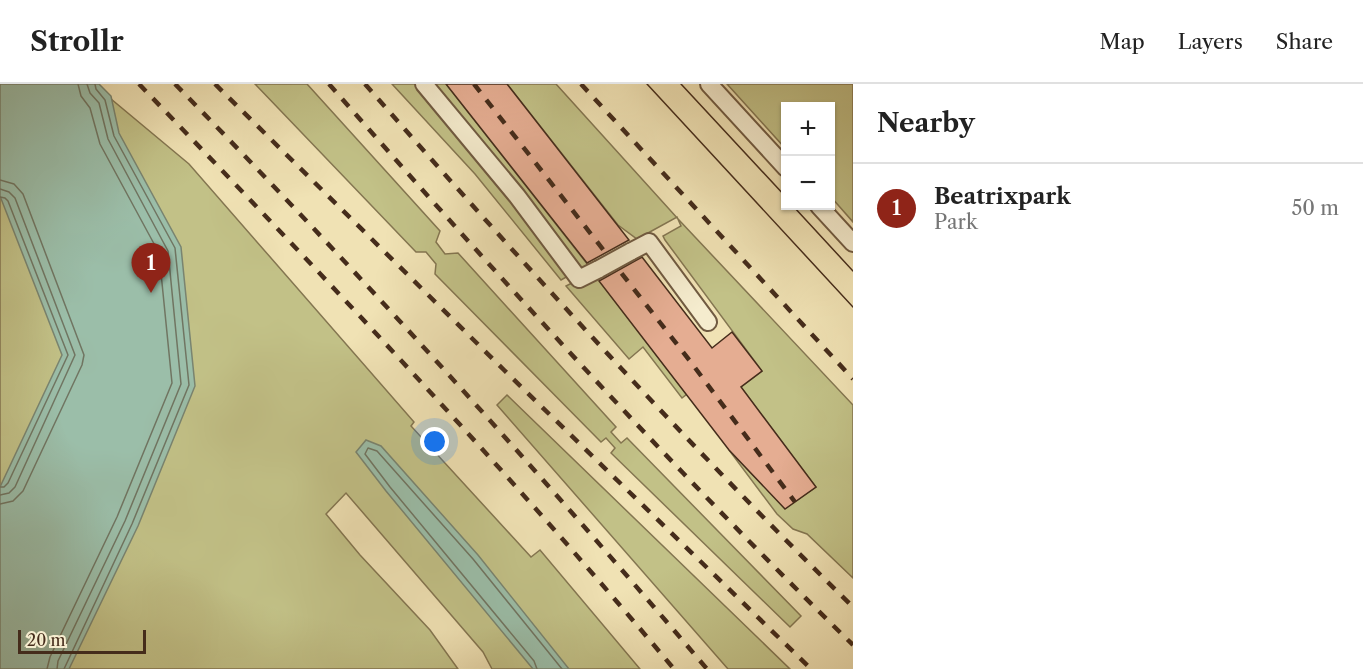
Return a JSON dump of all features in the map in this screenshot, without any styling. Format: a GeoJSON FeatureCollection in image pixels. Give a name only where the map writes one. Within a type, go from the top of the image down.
{"type":"FeatureCollection","features":[{"type":"Feature","properties":{"kind":"lane"},"geometry":{"type":"LineString","coordinates":[[424,84],[517,196],[579,279],[649,242],[708,322]]}},
{"type":"Feature","properties":{"kind":"lane"},"geometry":{"type":"LineString","coordinates":[[709,84],[781,163]]}},
{"type":"Feature","properties":{"kind":"lane"},"geometry":{"type":"LineString","coordinates":[[823,210],[853,243]]}},
{"type":"Feature","properties":{"kind":"shaded area"},"geometry":{"type":"Polygon","coordinates":[[[0,84],[93,84],[189,164],[414,422],[411,426],[531,557],[540,550],[640,669],[492,669],[483,652],[346,493],[326,514],[360,555],[430,630],[458,669],[0,669],[0,84]]]}},
{"type":"Feature","properties":{"kind":"shaded area"},"geometry":{"type":"Polygon","coordinates":[[[255,84],[307,84],[440,231],[436,242],[445,254],[458,253],[616,427],[611,432],[621,443],[627,438],[801,616],[790,627],[611,453],[615,448],[606,438],[601,442],[435,274],[436,264],[426,252],[416,252],[255,84]]]}},
{"type":"Feature","properties":{"kind":"shaded area"},"geometry":{"type":"Polygon","coordinates":[[[392,84],[446,84],[588,265],[561,280],[475,174],[392,84]]]}},
{"type":"Feature","properties":{"kind":"shaded area"},"geometry":{"type":"Polygon","coordinates":[[[507,84],[556,84],[677,217],[637,239],[618,225],[507,84]]]}},
{"type":"Feature","properties":{"kind":"shaded area"},"geometry":{"type":"Polygon","coordinates":[[[727,84],[853,84],[853,222],[835,202],[835,102],[781,102],[781,144],[727,84]]]}},
{"type":"Feature","properties":{"kind":"shaded area"},"geometry":{"type":"Polygon","coordinates":[[[678,219],[853,405],[853,578],[807,534],[793,529],[777,514],[729,450],[785,508],[816,487],[741,387],[762,371],[665,240],[663,236],[681,226],[678,219]]]}},
{"type":"Feature","properties":{"kind":"shaded area"},"geometry":{"type":"Polygon","coordinates":[[[593,272],[687,394],[682,398],[643,347],[629,359],[566,286],[593,272]]]}},
{"type":"Feature","properties":{"kind":"shaded area"},"geometry":{"type":"Polygon","coordinates":[[[507,395],[790,669],[728,669],[497,405],[507,395]]]}},
{"type":"Feature","properties":{"kind":"water"},"geometry":{"type":"Polygon","coordinates":[[[0,84],[99,84],[111,96],[119,133],[181,247],[195,386],[138,526],[69,669],[0,669],[0,487],[62,355],[0,196],[0,84]]]}},
{"type":"Feature","properties":{"kind":"water"},"geometry":{"type":"Polygon","coordinates":[[[366,440],[381,446],[478,555],[569,669],[533,669],[356,452],[366,440]]]}},
{"type":"Feature","properties":{"kind":"building"},"geometry":{"type":"Polygon","coordinates":[[[446,84],[507,84],[629,240],[587,263],[446,84]]]}},
{"type":"Feature","properties":{"kind":"building"},"geometry":{"type":"Polygon","coordinates":[[[642,257],[712,348],[732,332],[762,371],[741,387],[816,487],[785,509],[729,450],[599,281],[642,257]]]}},
{"type":"Feature","properties":{"kind":"tram line"},"geometry":{"type":"LineString","coordinates":[[647,84],[853,307]]}},
{"type":"Feature","properties":{"kind":"tram line"},"geometry":{"type":"LineString","coordinates":[[681,84],[781,192]]}},
{"type":"Feature","properties":{"kind":"tram line"},"geometry":{"type":"LineString","coordinates":[[797,210],[853,271]]}},
{"type":"Feature","properties":{"kind":"railway"},"geometry":{"type":"LineString","coordinates":[[139,84],[276,227],[478,445],[610,593],[674,669]]}},
{"type":"Feature","properties":{"kind":"railway"},"geometry":{"type":"LineString","coordinates":[[175,84],[312,226],[446,372],[578,519],[707,669]]}},
{"type":"Feature","properties":{"kind":"railway"},"geometry":{"type":"LineString","coordinates":[[215,84],[811,669]]}},
{"type":"Feature","properties":{"kind":"railway"},"geometry":{"type":"LineString","coordinates":[[329,84],[456,228],[651,440],[853,645]]}},
{"type":"Feature","properties":{"kind":"railway"},"geometry":{"type":"LineString","coordinates":[[365,84],[604,350],[727,480],[853,607]]}},
{"type":"Feature","properties":{"kind":"railway"},"geometry":{"type":"LineString","coordinates":[[474,84],[690,361],[795,502]]}},
{"type":"Feature","properties":{"kind":"railway"},"geometry":{"type":"LineString","coordinates":[[581,84],[853,379]]}},
{"type":"Feature","properties":{"kind":"place","name":"Beatrixpark"},"geometry":{"type":"Point","coordinates":[151,293]}}]}
